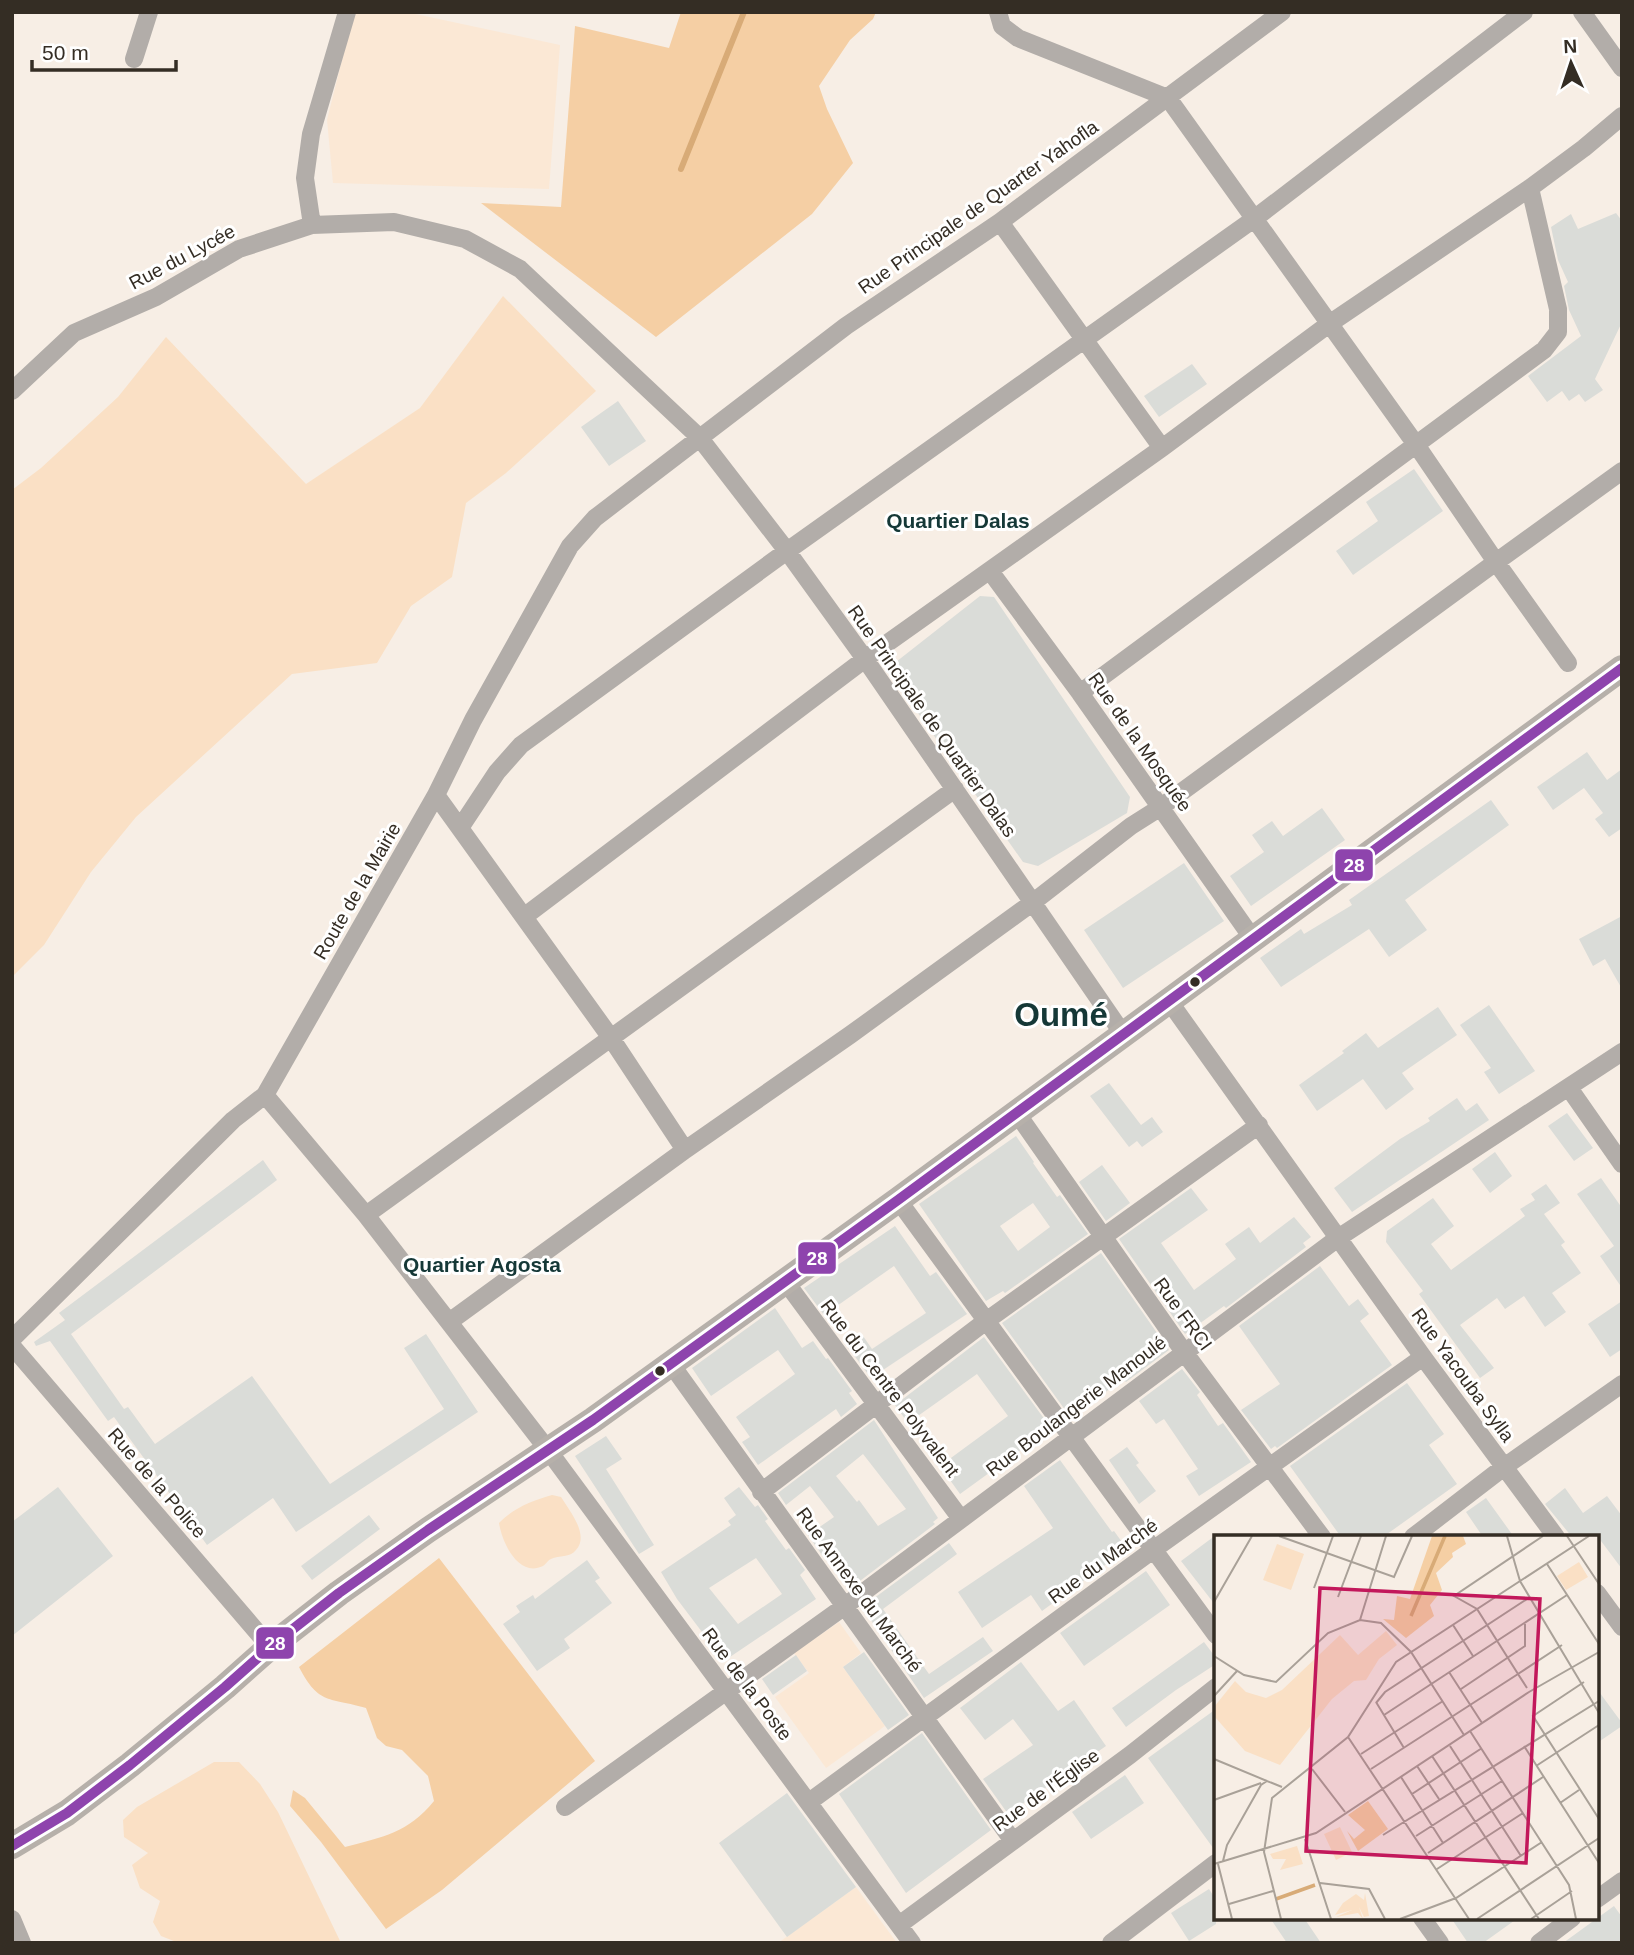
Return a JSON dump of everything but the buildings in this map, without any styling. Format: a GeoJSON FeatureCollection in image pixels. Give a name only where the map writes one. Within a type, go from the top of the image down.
{"type":"FeatureCollection","features":[{"type":"Feature","properties":{"kind":"main road"},"geometry":{"type":"LineString","coordinates":[[12,1846],[67,1813],[130,1765],[225,1688],[270,1647],[339,1593],[671,1364],[1622,668]]}},
{"type":"Feature","properties":{"kind":"street"},"geometry":{"type":"LineString","coordinates":[[134,58],[149,12]]}},
{"type":"Feature","properties":{"kind":"street"},"geometry":{"type":"LineString","coordinates":[[312,225],[305,178],[311,134],[347,12]]}},
{"type":"Feature","properties":{"kind":"street"},"geometry":{"type":"LineString","coordinates":[[998,12],[1002,26],[1018,38],[1168,97],[1568,663]]}},
{"type":"Feature","properties":{"kind":"street","name":"Rue Principale de Quarter Yahofla"},"geometry":{"type":"LineString","coordinates":[[699,438],[846,326],[1000,222],[1282,12]]}},
{"type":"Feature","properties":{"kind":"street"},"geometry":{"type":"LineString","coordinates":[[460,828],[497,772],[521,745],[787,551],[1254,219],[1524,12]]}},
{"type":"Feature","properties":{"kind":"street"},"geometry":{"type":"LineString","coordinates":[[1581,12],[1622,68]]}},
{"type":"Feature","properties":{"kind":"street"},"geometry":{"type":"LineString","coordinates":[[525,916],[865,659],[1162,448],[1329,324],[1530,188],[1622,116]]}},
{"type":"Feature","properties":{"kind":"street"},"geometry":{"type":"LineString","coordinates":[[1080,693],[1544,350],[1558,332],[1558,309],[1530,188]]}},
{"type":"Feature","properties":{"kind":"street","name":"Rue du Lycée"},"geometry":{"type":"LineString","coordinates":[[12,391],[74,333],[156,297],[239,249],[312,225],[394,222],[465,239],[520,269],[699,438]]}},
{"type":"Feature","properties":{"kind":"street"},"geometry":{"type":"LineString","coordinates":[[1000,222],[1162,448]]}},
{"type":"Feature","properties":{"kind":"street","name":"Rue Principale de Quartier Dalas"},"geometry":{"type":"LineString","coordinates":[[699,438],[787,551],[865,659],[1123,1034]]}},
{"type":"Feature","properties":{"kind":"street","name":"Route de la Mairie"},"geometry":{"type":"LineString","coordinates":[[12,1339],[233,1120],[265,1095],[436,795],[473,720],[570,546],[595,518],[699,438]]}},
{"type":"Feature","properties":{"kind":"street"},"geometry":{"type":"LineString","coordinates":[[449,1322],[1032,903],[1131,826],[1161,807],[1622,471]]}},
{"type":"Feature","properties":{"kind":"street","name":"Rue de la Mosquée"},"geometry":{"type":"LineString","coordinates":[[990,571],[1080,693],[1253,939]]}},
{"type":"Feature","properties":{"kind":"street"},"geometry":{"type":"LineString","coordinates":[[366,1215],[955,789]]}},
{"type":"Feature","properties":{"kind":"street"},"geometry":{"type":"LineString","coordinates":[[436,795],[611,1038],[685,1150]]}},
{"type":"Feature","properties":{"kind":"street","name":"Rue Yacouba Sylla"},"geometry":{"type":"LineString","coordinates":[[1169,1001],[1423,1357],[1555,1535]]}},
{"type":"Feature","properties":{"kind":"street","name":"Rue Boulangerie Manoulé"},"geometry":{"type":"LineString","coordinates":[[565,1807],[845,1606],[1338,1238],[1622,1052]]}},
{"type":"Feature","properties":{"kind":"street"},"geometry":{"type":"LineString","coordinates":[[1569,1088],[1622,1164]]}},
{"type":"Feature","properties":{"kind":"street","name":"Rue de la Poste"},"geometry":{"type":"LineString","coordinates":[[265,1095],[366,1215],[548,1450],[912,1943]]}},
{"type":"Feature","properties":{"kind":"street","name":"Rue FRCI"},"geometry":{"type":"LineString","coordinates":[[1016,1112],[1184,1352],[1321,1535]]}},
{"type":"Feature","properties":{"kind":"street"},"geometry":{"type":"LineString","coordinates":[[761,1492],[986,1321],[1259,1125]]}},
{"type":"Feature","properties":{"kind":"street"},"geometry":{"type":"LineString","coordinates":[[898,1200],[1214,1632]]}},
{"type":"Feature","properties":{"kind":"street","name":"Rue du Centre Polyvalent"},"geometry":{"type":"LineString","coordinates":[[785,1281],[961,1519]]}},
{"type":"Feature","properties":{"kind":"street","name":"Rue de la Police"},"geometry":{"type":"LineString","coordinates":[[12,1346],[270,1647]]}},
{"type":"Feature","properties":{"kind":"street","name":"Rue du Marché"},"geometry":{"type":"LineString","coordinates":[[809,1802],[1153,1550],[1423,1357]]}},
{"type":"Feature","properties":{"kind":"street","name":"Rue Annexe du Marché"},"geometry":{"type":"LineString","coordinates":[[671,1364],[1013,1841]]}},
{"type":"Feature","properties":{"kind":"street"},"geometry":{"type":"LineString","coordinates":[[1416,1535],[1504,1467],[1622,1384]]}},
{"type":"Feature","properties":{"kind":"street"},"geometry":{"type":"LineString","coordinates":[[1599,1596],[1622,1627]]}},
{"type":"Feature","properties":{"kind":"street","name":"Rue de l'Église"},"geometry":{"type":"LineString","coordinates":[[900,1925],[1130,1755],[1214,1689]]}},
{"type":"Feature","properties":{"kind":"street"},"geometry":{"type":"LineString","coordinates":[[1111,1943],[1214,1865]]}},
{"type":"Feature","properties":{"kind":"street"},"geometry":{"type":"LineString","coordinates":[[1599,1898],[1622,1881]]}},
{"type":"Feature","properties":{"kind":"street"},"geometry":{"type":"LineString","coordinates":[[12,1919],[22,1943]]}},
{"type":"Feature","properties":{"kind":"street"},"geometry":{"type":"LineString","coordinates":[[1423,1920],[1440,1943]]}},
{"type":"Feature","properties":{"kind":"street"},"geometry":{"type":"LineString","coordinates":[[1539,1943],[1569,1920]]}},
{"type":"Feature","properties":{"kind":"shaded area"},"geometry":{"type":"Polygon","coordinates":[[[354,12],[406,12],[560,45],[549,189],[333,183],[327,120],[354,12]]]}},
{"type":"Feature","properties":{"kind":"shaded area"},"geometry":{"type":"Polygon","coordinates":[[[681,12],[876,12],[873,19],[850,40],[819,86],[853,163],[812,214],[656,337],[481,203],[561,207],[575,26],[669,48],[681,12]]]}},
{"type":"Feature","properties":{"kind":"shaded area"},"geometry":{"type":"Polygon","coordinates":[[[503,296],[596,391],[506,473],[466,503],[452,577],[411,606],[377,663],[292,674],[136,817],[91,872],[44,945],[12,977],[12,490],[41,468],[118,397],[166,337],[306,484],[420,408],[503,296]]]}},
{"type":"Feature","properties":{"kind":"shaded area"},"geometry":{"type":"Polygon","coordinates":[[[552,1495],[561,1497],[573,1516],[580,1530],[580,1544],[571,1554],[551,1559],[543,1566],[526,1567],[519,1563],[508,1548],[499,1523],[523,1506],[552,1495]]]}},
{"type":"Feature","properties":{"kind":"shaded area"},"geometry":{"type":"Polygon","coordinates":[[[439,1558],[595,1761],[442,1890],[386,1929],[321,1842],[290,1806],[293,1790],[305,1798],[345,1847],[394,1832],[424,1812],[434,1801],[428,1776],[402,1750],[386,1746],[377,1738],[366,1708],[319,1694],[306,1680],[299,1667],[439,1558]]]}},
{"type":"Feature","properties":{"kind":"shaded area"},"geometry":{"type":"Polygon","coordinates":[[[839,1622],[861,1653],[843,1667],[885,1726],[826,1768],[775,1697],[809,1673],[794,1653],[839,1622]]]}},
{"type":"Feature","properties":{"kind":"shaded area"},"geometry":{"type":"Polygon","coordinates":[[[214,1762],[239,1762],[260,1784],[278,1812],[341,1943],[179,1943],[161,1936],[153,1922],[160,1901],[140,1888],[132,1865],[148,1853],[124,1837],[123,1820],[137,1807],[214,1762]]]}},
{"type":"Feature","properties":{"kind":"shaded area"},"geometry":{"type":"Polygon","coordinates":[[[856,1887],[897,1943],[778,1943],[856,1887]]]}},
{"type":"Feature","properties":{"kind":"waterway"},"geometry":{"type":"LineString","coordinates":[[681,169],[744,12]]}},
{"type":"Feature","properties":{"kind":"transit line","name":"28"},"geometry":{"type":"LineString","coordinates":[[12,1846],[67,1813],[130,1765],[270,1647],[339,1593],[593,1420],[898,1200],[1622,668]]}},
{"type":"Feature","properties":{"kind":"district","name":"Quartier Dalas"},"geometry":{"type":"Point","coordinates":[958,520]}},
{"type":"Feature","properties":{"kind":"district","name":"Oumé"},"geometry":{"type":"Point","coordinates":[1061,1014]}},
{"type":"Feature","properties":{"kind":"district","name":"Quartier Agosta"},"geometry":{"type":"Point","coordinates":[482,1264]}}]}
